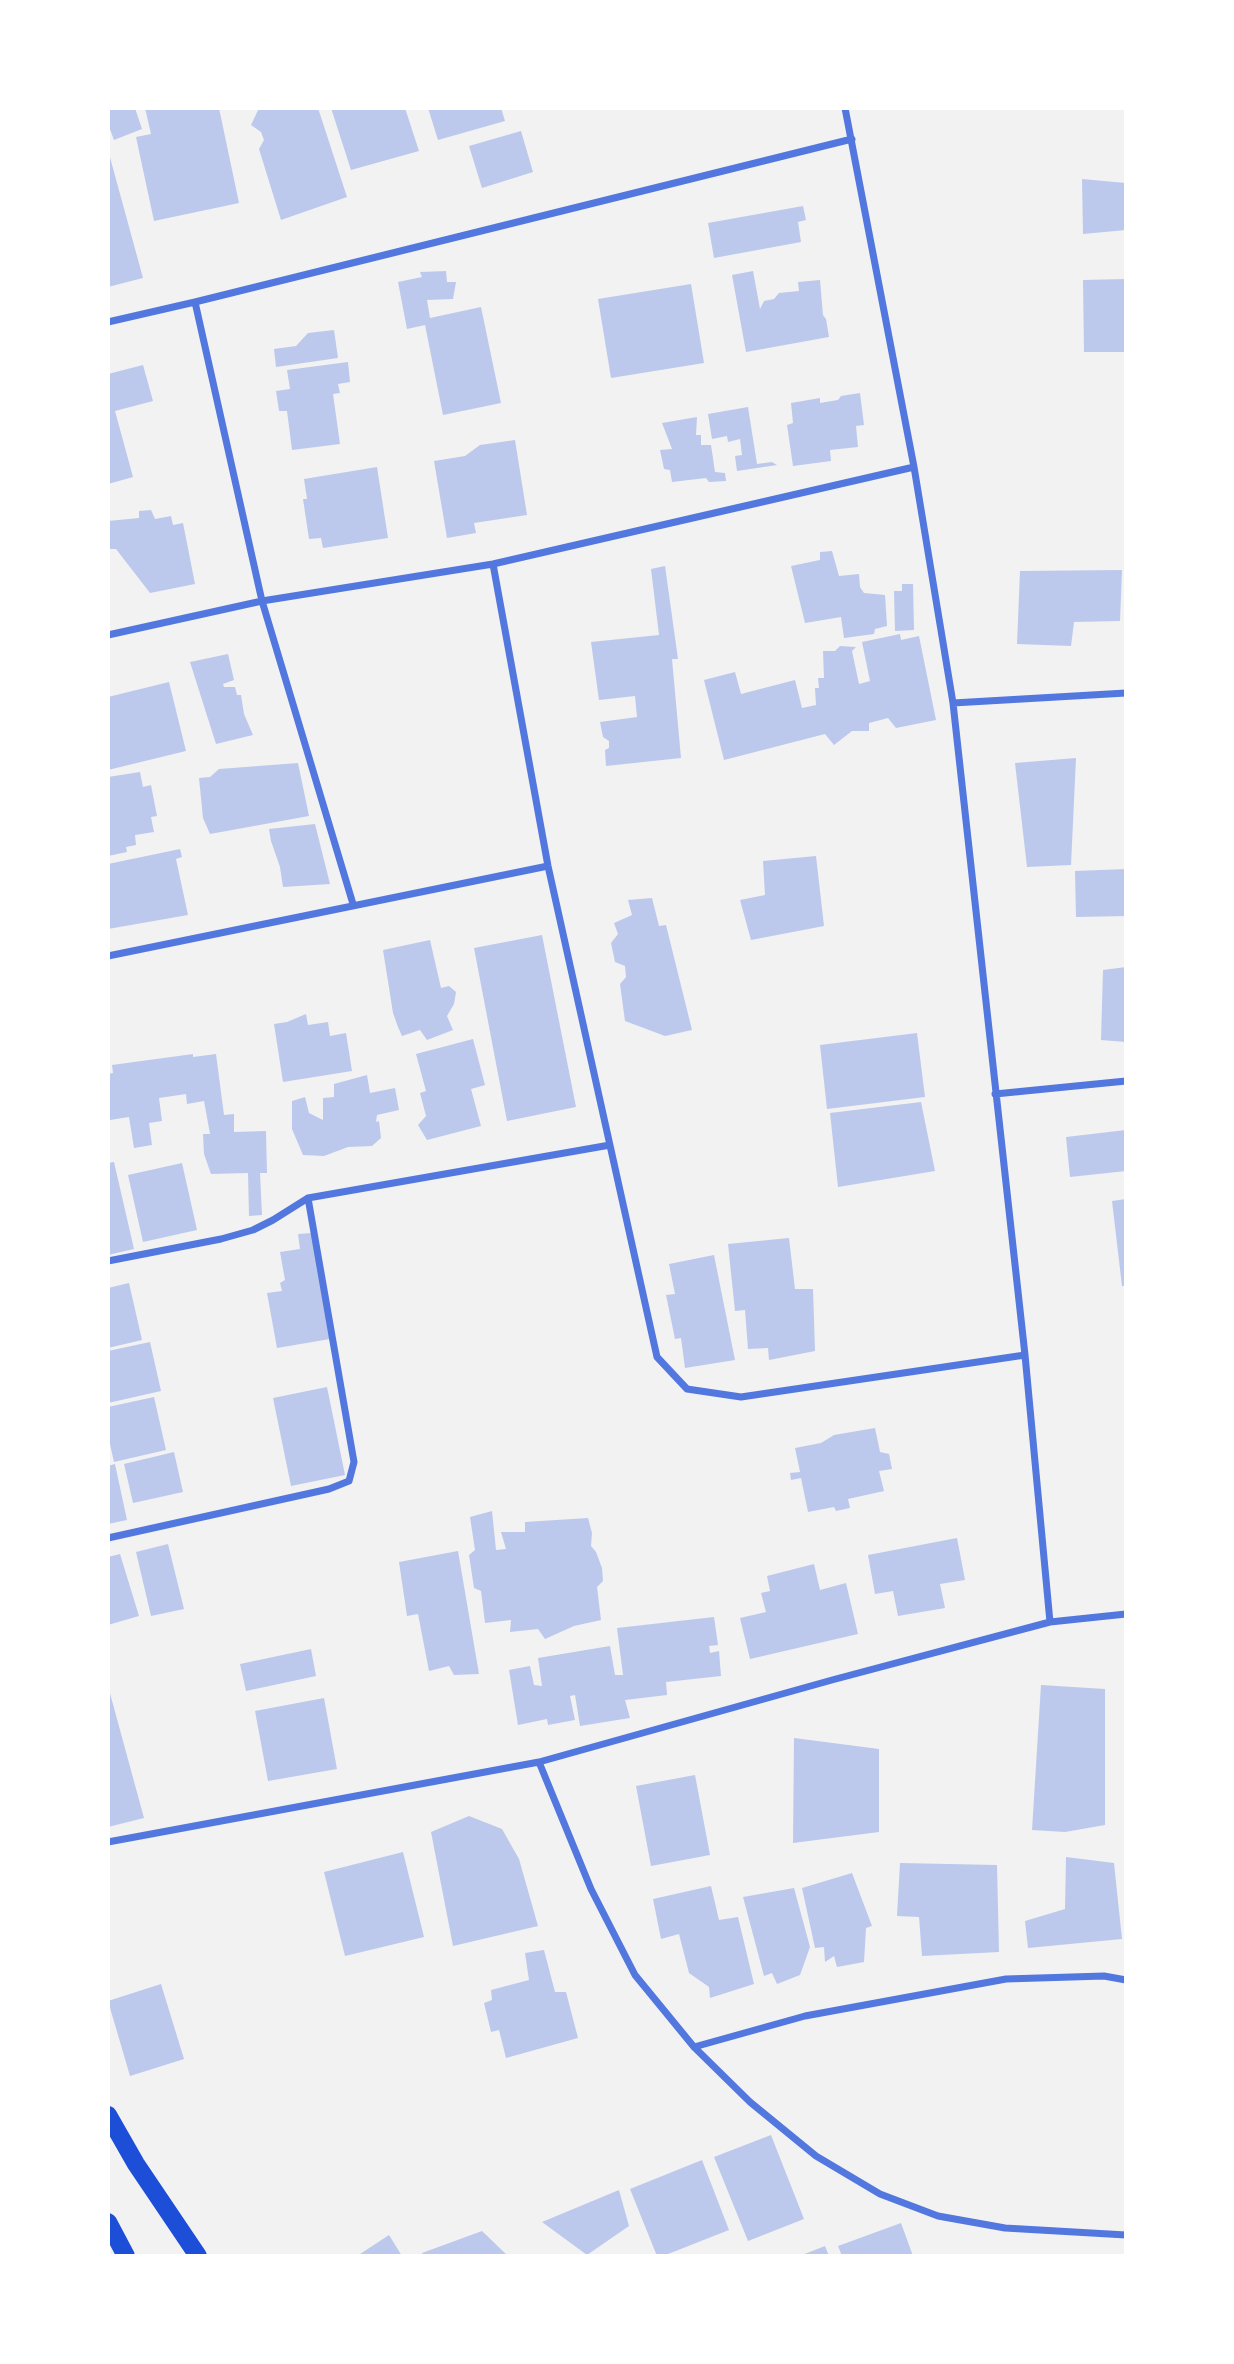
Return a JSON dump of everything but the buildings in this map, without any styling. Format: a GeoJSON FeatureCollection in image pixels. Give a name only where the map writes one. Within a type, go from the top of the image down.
{"type":"FeatureCollection","features":[{"type":"Feature","properties":{"kind":"main road"},"geometry":{"type":"LineString","coordinates":[[108,2115],[136,2164],[198,2256]]}},
{"type":"Feature","properties":{"kind":"main road"},"geometry":{"type":"LineString","coordinates":[[108,2222],[126,2256]]}},
{"type":"Feature","properties":{"kind":"street"},"geometry":{"type":"LineString","coordinates":[[845,108],[914,467],[953,703],[1025,1356],[1050,1622]]}},
{"type":"Feature","properties":{"kind":"street"},"geometry":{"type":"LineString","coordinates":[[108,322],[852,139]]}},
{"type":"Feature","properties":{"kind":"street"},"geometry":{"type":"LineString","coordinates":[[195,302],[261,601],[353,904]]}},
{"type":"Feature","properties":{"kind":"street"},"geometry":{"type":"LineString","coordinates":[[108,635],[261,601],[493,564],[914,467]]}},
{"type":"Feature","properties":{"kind":"street"},"geometry":{"type":"LineString","coordinates":[[493,564],[548,866],[657,1357],[687,1389],[741,1397],[1025,1356]]}},
{"type":"Feature","properties":{"kind":"street"},"geometry":{"type":"LineString","coordinates":[[953,703],[1125,693]]}},
{"type":"Feature","properties":{"kind":"street"},"geometry":{"type":"LineString","coordinates":[[108,956],[548,866]]}},
{"type":"Feature","properties":{"kind":"street"},"geometry":{"type":"LineString","coordinates":[[995,1094],[1125,1081]]}},
{"type":"Feature","properties":{"kind":"street"},"geometry":{"type":"LineString","coordinates":[[108,1261],[221,1239],[253,1230],[308,1198],[610,1145]]}},
{"type":"Feature","properties":{"kind":"street"},"geometry":{"type":"LineString","coordinates":[[108,1538],[329,1489],[349,1481],[354,1462],[308,1198]]}},
{"type":"Feature","properties":{"kind":"street"},"geometry":{"type":"LineString","coordinates":[[108,1842],[539,1762],[1050,1622],[1125,1614]]}},
{"type":"Feature","properties":{"kind":"street"},"geometry":{"type":"LineString","coordinates":[[539,1762],[591,1889],[635,1975],[694,2047],[750,2102],[816,2156],[880,2194],[938,2216],[1005,2228],[1125,2235]]}},
{"type":"Feature","properties":{"kind":"street"},"geometry":{"type":"LineString","coordinates":[[694,2047],[805,2016],[1006,1979],[1104,1976],[1125,1980]]}}]}
